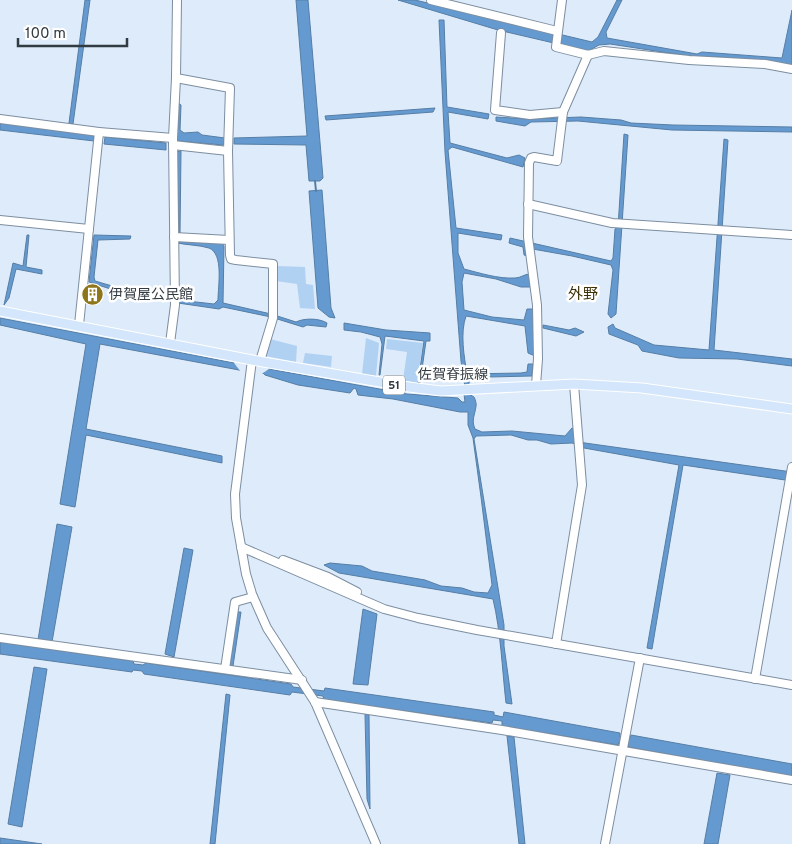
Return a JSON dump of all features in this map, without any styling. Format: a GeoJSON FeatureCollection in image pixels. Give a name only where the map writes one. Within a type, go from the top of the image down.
{"type":"FeatureCollection","features":[{"type":"Feature","properties":{"kind":"main road","name":"佐賀脊振線"},"geometry":{"type":"LineString","coordinates":[[0,311],[170,343],[253,365],[400,386],[441,391],[574,384],[642,388],[792,409]]}},
{"type":"Feature","properties":{"kind":"street"},"geometry":{"type":"LineString","coordinates":[[170,343],[175,302],[177,237],[174,155],[176,143],[177,0]]}},
{"type":"Feature","properties":{"kind":"street"},"geometry":{"type":"LineString","coordinates":[[432,0],[557,30]]}},
{"type":"Feature","properties":{"kind":"street"},"geometry":{"type":"LineString","coordinates":[[562,0],[556,47],[588,55],[604,51],[689,60],[765,64],[792,69]]}},
{"type":"Feature","properties":{"kind":"street"},"geometry":{"type":"LineString","coordinates":[[500,33],[495,110],[530,115],[563,112]]}},
{"type":"Feature","properties":{"kind":"street"},"geometry":{"type":"LineString","coordinates":[[536,385],[538,359],[537,305],[528,237],[529,163],[531,158],[534,157],[558,160],[563,112],[588,55]]}},
{"type":"Feature","properties":{"kind":"street"},"geometry":{"type":"LineString","coordinates":[[176,78],[230,88],[228,148],[231,259],[273,264],[273,316],[253,365],[235,494],[236,518],[246,574],[253,597],[267,628],[313,699],[376,844]]}},
{"type":"Feature","properties":{"kind":"street"},"geometry":{"type":"LineString","coordinates":[[0,119],[71,128],[99,137],[228,148]]}},
{"type":"Feature","properties":{"kind":"street"},"geometry":{"type":"LineString","coordinates":[[79,325],[99,137]]}},
{"type":"Feature","properties":{"kind":"street"},"geometry":{"type":"LineString","coordinates":[[528,204],[620,223],[792,235]]}},
{"type":"Feature","properties":{"kind":"street"},"geometry":{"type":"LineString","coordinates":[[0,220],[89,229]]}},
{"type":"Feature","properties":{"kind":"street"},"geometry":{"type":"LineString","coordinates":[[177,237],[229,240]]}},
{"type":"Feature","properties":{"kind":"street"},"geometry":{"type":"LineString","coordinates":[[556,644],[582,485],[574,384]]}},
{"type":"Feature","properties":{"kind":"street"},"geometry":{"type":"LineString","coordinates":[[755,679],[792,467]]}},
{"type":"Feature","properties":{"kind":"street"},"geometry":{"type":"LineString","coordinates":[[240,547],[255,549],[328,577],[397,612],[497,634],[792,685]]}},
{"type":"Feature","properties":{"kind":"street"},"geometry":{"type":"LineString","coordinates":[[225,669],[235,602],[253,597]]}},
{"type":"Feature","properties":{"kind":"street"},"geometry":{"type":"LineString","coordinates":[[0,638],[225,669],[304,684]]}},
{"type":"Feature","properties":{"kind":"street"},"geometry":{"type":"LineString","coordinates":[[605,844],[640,658]]}},
{"type":"Feature","properties":{"kind":"street"},"geometry":{"type":"LineString","coordinates":[[313,699],[792,780]]}},
{"type":"Feature","properties":{"kind":"shaded area"},"geometry":{"type":"Polygon","coordinates":[[[85,0],[90,0],[73,124],[69,123],[85,0]]]}},
{"type":"Feature","properties":{"kind":"shaded area"},"geometry":{"type":"Polygon","coordinates":[[[296,0],[308,0],[323,178],[320,181],[309,181],[306,145],[234,144],[234,138],[307,136],[296,0]]]}},
{"type":"Feature","properties":{"kind":"shaded area"},"geometry":{"type":"Polygon","coordinates":[[[398,0],[415,0],[592,42],[598,37],[617,0],[622,0],[606,32],[607,38],[697,54],[702,52],[782,58],[792,10],[792,66],[769,61],[695,57],[610,44],[599,45],[588,51],[498,30],[398,0]]]}},
{"type":"Feature","properties":{"kind":"shaded area"},"geometry":{"type":"Polygon","coordinates":[[[439,20],[444,20],[447,107],[489,114],[488,119],[448,112],[450,143],[507,158],[519,155],[525,158],[523,167],[452,147],[448,150],[456,228],[502,235],[501,240],[458,233],[458,253],[464,269],[502,278],[517,278],[530,274],[532,287],[521,287],[496,279],[464,273],[462,282],[464,310],[492,317],[524,320],[527,309],[534,309],[535,356],[528,353],[525,326],[466,316],[463,337],[467,374],[521,373],[527,372],[528,364],[533,364],[532,376],[470,379],[468,387],[465,387],[461,361],[445,152],[439,20]]]}},
{"type":"Feature","properties":{"kind":"shaded area"},"geometry":{"type":"Polygon","coordinates":[[[178,103],[181,105],[180,130],[184,133],[198,132],[202,135],[225,138],[223,145],[178,141],[176,139],[178,103]]]}},
{"type":"Feature","properties":{"kind":"shaded area"},"geometry":{"type":"Polygon","coordinates":[[[435,108],[433,112],[326,120],[325,116],[435,108]]]}},
{"type":"Feature","properties":{"kind":"shaded area"},"geometry":{"type":"Polygon","coordinates":[[[496,117],[528,119],[581,117],[621,120],[631,123],[673,125],[792,127],[792,132],[672,130],[578,121],[531,122],[525,126],[496,121],[496,117]]]}},
{"type":"Feature","properties":{"kind":"shaded area"},"geometry":{"type":"Polygon","coordinates":[[[0,122],[94,134],[94,141],[0,130],[0,122]]]}},
{"type":"Feature","properties":{"kind":"shaded area"},"geometry":{"type":"Polygon","coordinates":[[[624,134],[628,135],[616,314],[611,318],[608,314],[613,270],[611,265],[527,248],[527,256],[524,255],[523,247],[509,243],[510,238],[611,261],[613,258],[615,229],[618,227],[624,134]]]}},
{"type":"Feature","properties":{"kind":"shaded area"},"geometry":{"type":"Polygon","coordinates":[[[105,137],[166,143],[166,150],[104,144],[105,137]]]}},
{"type":"Feature","properties":{"kind":"shaded area"},"geometry":{"type":"Polygon","coordinates":[[[724,139],[728,140],[714,350],[792,359],[792,366],[737,359],[679,358],[642,351],[638,345],[609,334],[608,327],[613,324],[615,328],[654,345],[709,350],[724,139]]]}},
{"type":"Feature","properties":{"kind":"shaded area"},"geometry":{"type":"Polygon","coordinates":[[[181,150],[180,234],[176,234],[176,153],[181,150]]]}},
{"type":"Feature","properties":{"kind":"shaded area"},"geometry":{"type":"Polygon","coordinates":[[[322,190],[331,308],[335,318],[329,317],[318,308],[309,191],[322,190]]]}},
{"type":"Feature","properties":{"kind":"shaded area"},"geometry":{"type":"Polygon","coordinates":[[[27,235],[29,235],[26,267],[42,270],[42,274],[16,269],[9,298],[4,305],[13,263],[23,266],[27,235]]]}},
{"type":"Feature","properties":{"kind":"shaded area"},"geometry":{"type":"Polygon","coordinates":[[[94,235],[131,236],[130,239],[98,240],[95,281],[150,297],[135,297],[89,282],[94,235]]]}},
{"type":"Feature","properties":{"kind":"shaded area"},"geometry":{"type":"Polygon","coordinates":[[[177,240],[222,243],[224,246],[223,303],[296,322],[316,319],[327,323],[326,327],[307,325],[303,327],[271,317],[223,307],[219,309],[178,303],[178,300],[214,304],[218,300],[219,271],[214,251],[205,247],[177,243],[177,240]]]}},
{"type":"Feature","properties":{"kind":"shaded area"},"geometry":{"type":"Polygon","coordinates":[[[277,266],[305,267],[306,284],[313,285],[315,309],[300,308],[297,284],[276,281],[277,266]]]}},
{"type":"Feature","properties":{"kind":"shaded area"},"geometry":{"type":"Polygon","coordinates":[[[0,318],[234,363],[236,365],[269,369],[407,394],[458,398],[465,402],[464,394],[469,394],[474,397],[476,403],[473,420],[475,429],[482,432],[512,431],[565,436],[574,428],[575,440],[585,443],[792,472],[792,481],[683,465],[652,649],[647,648],[679,465],[584,448],[572,443],[551,444],[511,435],[476,436],[474,439],[504,625],[504,646],[512,704],[506,703],[500,638],[493,599],[339,573],[324,565],[330,563],[362,566],[372,571],[425,580],[441,586],[488,593],[492,585],[473,438],[468,425],[468,412],[358,395],[354,388],[350,393],[298,385],[263,373],[100,344],[86,429],[222,456],[222,463],[86,435],[75,507],[60,504],[86,344],[0,325],[0,318]]]}},
{"type":"Feature","properties":{"kind":"shaded area"},"geometry":{"type":"Polygon","coordinates":[[[344,323],[386,330],[430,333],[430,341],[426,341],[420,383],[418,383],[424,341],[385,336],[379,375],[382,344],[380,337],[344,330],[344,323]]]}},
{"type":"Feature","properties":{"kind":"shaded area"},"geometry":{"type":"Polygon","coordinates":[[[543,325],[569,330],[575,328],[584,332],[576,336],[543,328],[543,325]]]}},
{"type":"Feature","properties":{"kind":"shaded area"},"geometry":{"type":"Polygon","coordinates":[[[366,338],[379,343],[376,376],[362,374],[366,338]]]}},
{"type":"Feature","properties":{"kind":"shaded area"},"geometry":{"type":"Polygon","coordinates":[[[270,339],[297,346],[296,362],[265,356],[270,339]]]}},
{"type":"Feature","properties":{"kind":"shaded area"},"geometry":{"type":"Polygon","coordinates":[[[387,339],[423,343],[417,383],[403,380],[407,352],[386,349],[387,339]]]}},
{"type":"Feature","properties":{"kind":"shaded area"},"geometry":{"type":"Polygon","coordinates":[[[305,353],[332,356],[331,367],[303,363],[305,353]]]}},
{"type":"Feature","properties":{"kind":"shaded area"},"geometry":{"type":"Polygon","coordinates":[[[57,524],[72,527],[52,642],[38,640],[57,524]]]}},
{"type":"Feature","properties":{"kind":"shaded area"},"geometry":{"type":"Polygon","coordinates":[[[184,548],[193,550],[174,657],[165,654],[184,548]]]}},
{"type":"Feature","properties":{"kind":"shaded area"},"geometry":{"type":"Polygon","coordinates":[[[363,609],[377,614],[368,685],[353,684],[363,609]]]}},
{"type":"Feature","properties":{"kind":"shaded area"},"geometry":{"type":"Polygon","coordinates":[[[237,612],[241,612],[233,666],[230,665],[237,612]]]}},
{"type":"Feature","properties":{"kind":"shaded area"},"geometry":{"type":"Polygon","coordinates":[[[0,642],[133,661],[134,664],[143,665],[146,663],[291,684],[293,687],[324,691],[325,688],[494,712],[494,715],[503,717],[504,712],[620,733],[620,737],[629,740],[631,735],[792,764],[792,777],[628,747],[628,743],[619,742],[618,745],[502,726],[502,721],[493,720],[492,723],[324,700],[323,696],[292,692],[290,695],[144,674],[142,671],[133,670],[132,672],[0,654],[0,642]]]}},
{"type":"Feature","properties":{"kind":"shaded area"},"geometry":{"type":"Polygon","coordinates":[[[34,667],[47,669],[22,827],[8,824],[34,667]]]}},
{"type":"Feature","properties":{"kind":"shaded area"},"geometry":{"type":"Polygon","coordinates":[[[226,694],[230,695],[215,844],[210,844],[226,694]]]}},
{"type":"Feature","properties":{"kind":"shaded area"},"geometry":{"type":"Polygon","coordinates":[[[365,714],[369,715],[370,809],[367,799],[365,714]]]}},
{"type":"Feature","properties":{"kind":"shaded area"},"geometry":{"type":"Polygon","coordinates":[[[507,736],[514,737],[525,844],[519,844],[507,736]]]}},
{"type":"Feature","properties":{"kind":"shaded area"},"geometry":{"type":"Polygon","coordinates":[[[717,773],[730,775],[718,844],[704,844],[717,773]]]}},
{"type":"Feature","properties":{"kind":"shaded area"},"geometry":{"type":"Polygon","coordinates":[[[0,838],[42,844],[0,844],[0,838]]]}},
{"type":"Feature","properties":{"kind":"pier"},"geometry":{"type":"Polygon","coordinates":[[[234,363],[269,369],[260,375],[241,372],[234,363]]]}},
{"type":"Feature","properties":{"kind":"waterway"},"geometry":{"type":"LineString","coordinates":[[315,181],[316,191]]}},
{"type":"Feature","properties":{"kind":"waterway"},"geometry":{"type":"LineString","coordinates":[[150,297],[172,301]]}},
{"type":"Feature","properties":{"kind":"place","name":"伊賀屋公民館"},"geometry":{"type":"Point","coordinates":[93,294]}},
{"type":"Feature","properties":{"kind":"district","name":"外野"},"geometry":{"type":"Point","coordinates":[583,294]}}]}
